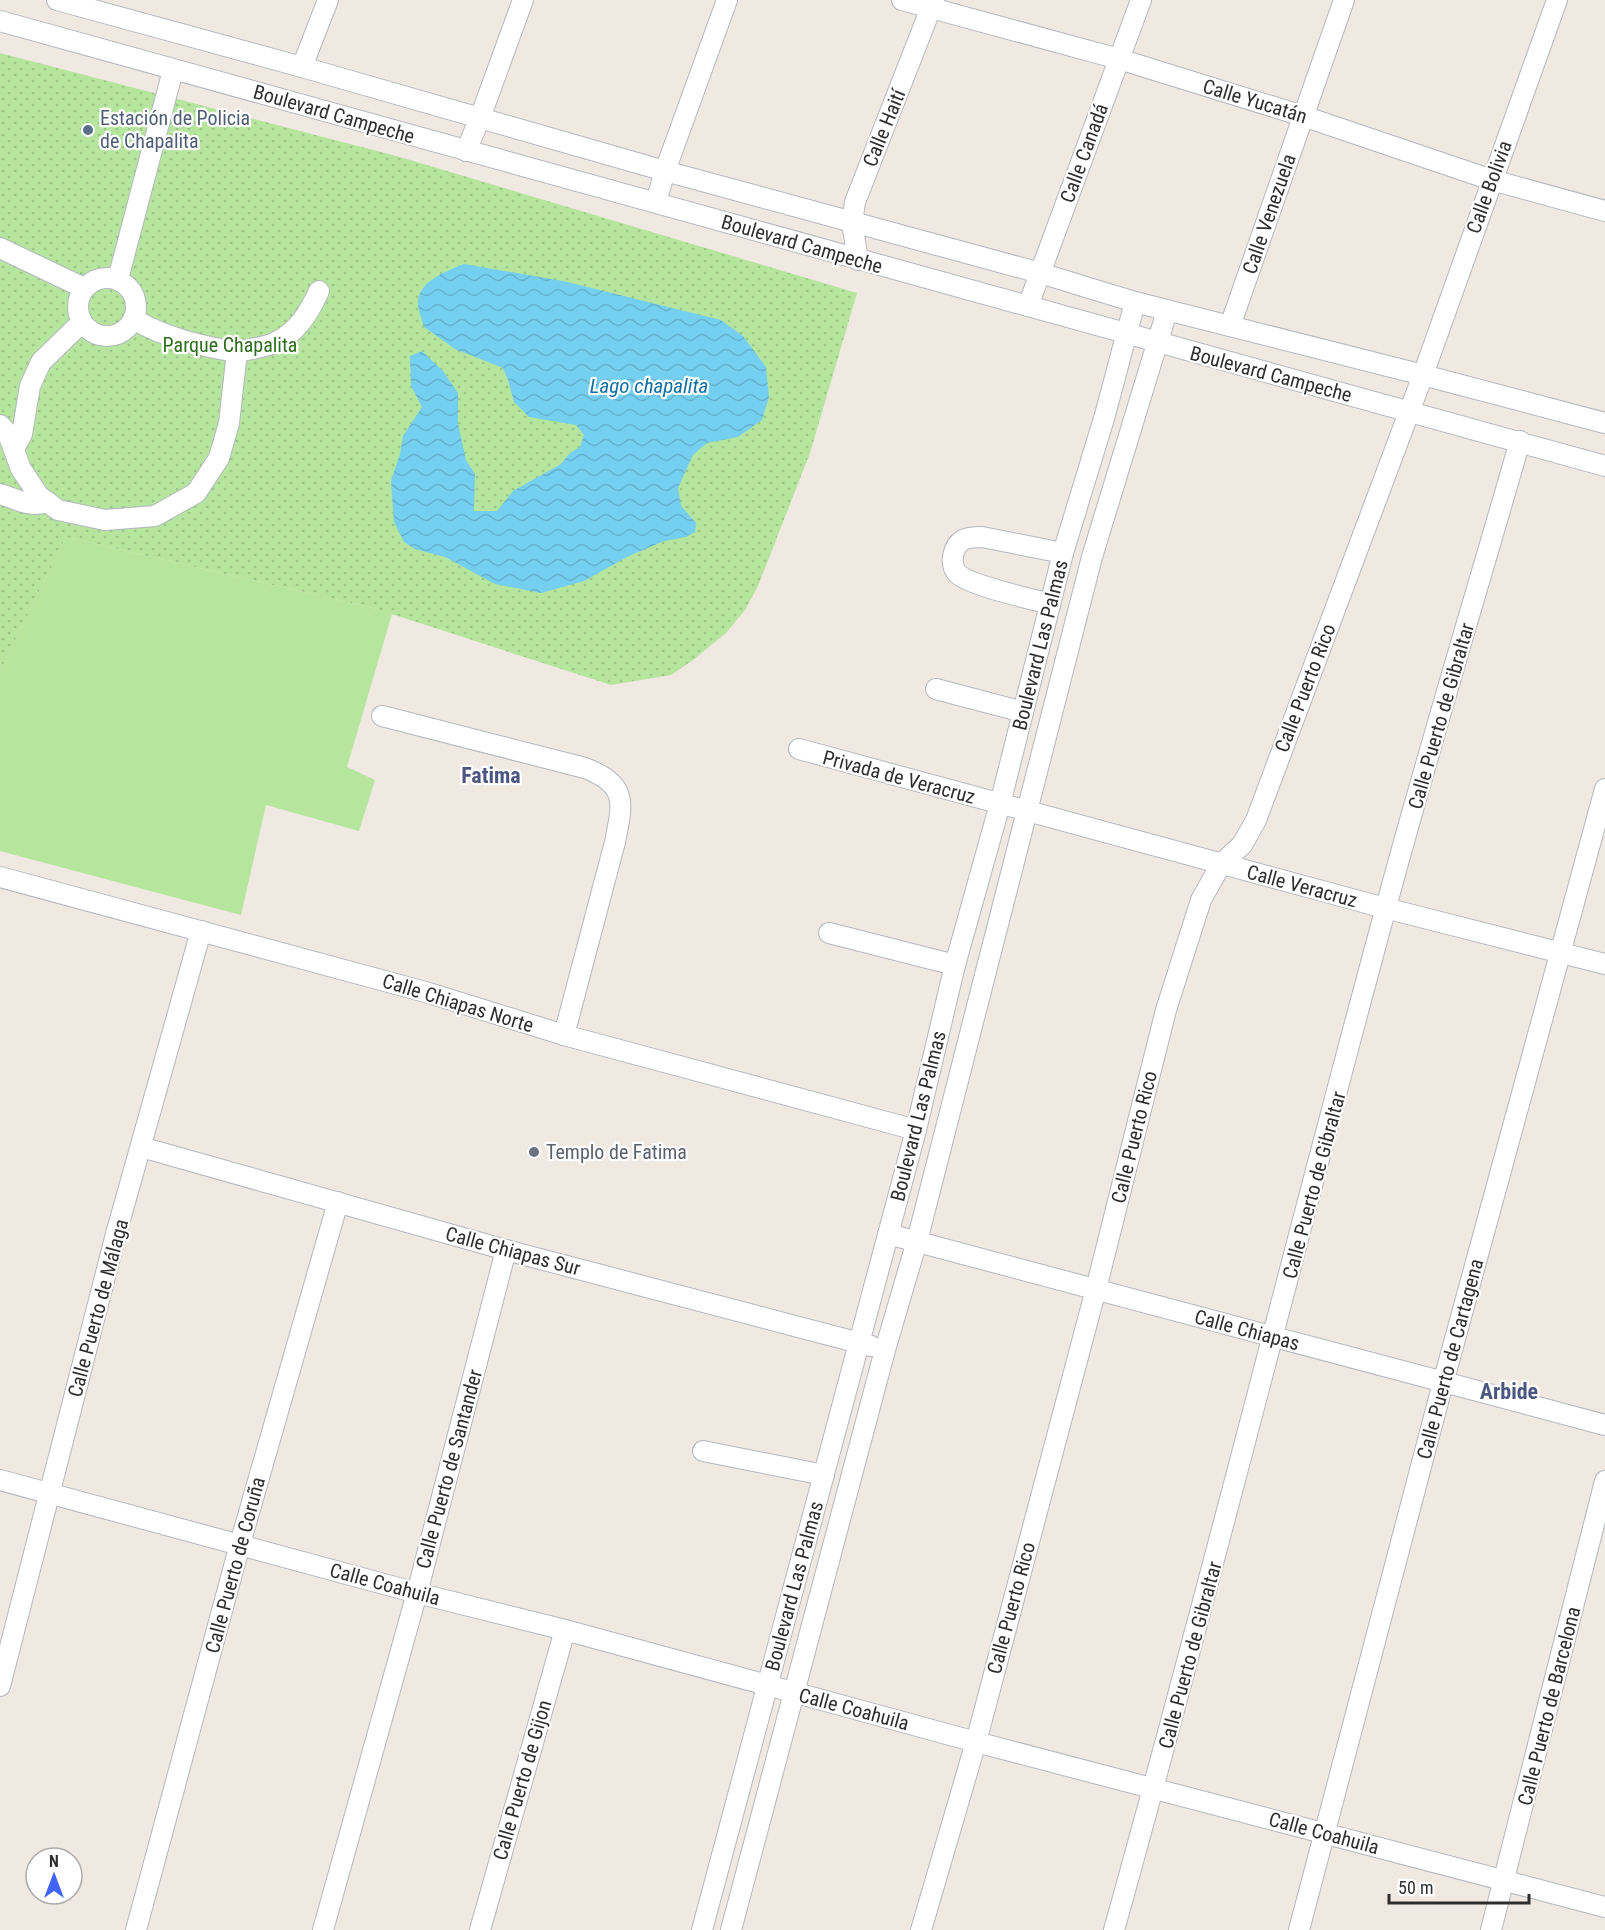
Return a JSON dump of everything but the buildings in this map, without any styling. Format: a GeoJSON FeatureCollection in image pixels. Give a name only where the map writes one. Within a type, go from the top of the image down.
{"type":"FeatureCollection","features":[{"type":"Feature","properties":{"kind":"street","name":"Boulevard Campeche"},"geometry":{"type":"LineString","coordinates":[[57,0],[105,6],[302,67],[664,171],[1040,273],[1167,311],[1605,423]]}},
{"type":"Feature","properties":{"kind":"street"},"geometry":{"type":"LineString","coordinates":[[302,67],[328,0]]}},
{"type":"Feature","properties":{"kind":"street"},"geometry":{"type":"LineString","coordinates":[[466,152],[523,0]]}},
{"type":"Feature","properties":{"kind":"street"},"geometry":{"type":"LineString","coordinates":[[656,202],[664,171],[727,0]]}},
{"type":"Feature","properties":{"kind":"street","name":"Calle Yucatán"},"geometry":{"type":"LineString","coordinates":[[903,0],[933,4],[1119,59],[1303,116],[1492,180],[1605,211]]}},
{"type":"Feature","properties":{"kind":"street","name":"Calle Canadá"},"geometry":{"type":"LineString","coordinates":[[1028,306],[1141,0]]}},
{"type":"Feature","properties":{"kind":"street","name":"Calle Venezuela"},"geometry":{"type":"LineString","coordinates":[[1230,326],[1344,0]]}},
{"type":"Feature","properties":{"kind":"street","name":"Calle Bolivia"},"geometry":{"type":"LineString","coordinates":[[1423,375],[1557,0]]}},
{"type":"Feature","properties":{"kind":"street","name":"Calle Haití"},"geometry":{"type":"LineString","coordinates":[[858,260],[852,223],[855,202],[933,4]]}},
{"type":"Feature","properties":{"kind":"street","name":"Boulevard Campeche"},"geometry":{"type":"LineString","coordinates":[[0,21],[1605,466]]}},
{"type":"Feature","properties":{"kind":"street"},"geometry":{"type":"LineString","coordinates":[[118,279],[173,69]]}},
{"type":"Feature","properties":{"kind":"street"},"geometry":{"type":"LineString","coordinates":[[0,248],[84,288]]}},
{"type":"Feature","properties":{"kind":"street"},"geometry":{"type":"LineString","coordinates":[[99,278],[118,279],[133,291],[137,309],[130,326],[114,336],[96,335],[81,323],[77,305],[84,288],[99,278]]}},
{"type":"Feature","properties":{"kind":"street"},"geometry":{"type":"LineString","coordinates":[[133,319],[152,330],[196,346],[237,352],[274,343],[298,326],[310,310],[319,291]]}},
{"type":"Feature","properties":{"kind":"street","name":"Boulevard Las Palmas"},"geometry":{"type":"LineString","coordinates":[[702,1930],[916,1130],[955,965],[1000,804],[1063,553],[1105,416],[1135,302]]}},
{"type":"Feature","properties":{"kind":"street","name":"Boulevard Las Palmas"},"geometry":{"type":"LineString","coordinates":[[731,1930],[885,1350],[917,1241],[1092,556],[1167,311]]}},
{"type":"Feature","properties":{"kind":"street"},"geometry":{"type":"LineString","coordinates":[[14,449],[22,434],[30,386],[41,363],[81,323]]}},
{"type":"Feature","properties":{"kind":"street"},"geometry":{"type":"LineString","coordinates":[[0,424],[8,434],[21,469],[39,496],[58,510],[105,520],[155,516],[196,493],[219,458],[230,423],[237,352]]}},
{"type":"Feature","properties":{"kind":"street","name":"Calle Puerto Rico"},"geometry":{"type":"LineString","coordinates":[[921,1930],[976,1742],[1096,1289],[1166,1010],[1201,900],[1221,864],[1242,845],[1256,820],[1423,375]]}},
{"type":"Feature","properties":{"kind":"street","name":"Calle Puerto de Gibraltar"},"geometry":{"type":"LineString","coordinates":[[1114,1930],[1154,1789],[1274,1337],[1385,908],[1520,441]]}},
{"type":"Feature","properties":{"kind":"street"},"geometry":{"type":"LineString","coordinates":[[0,494],[37,506],[48,502]]}},
{"type":"Feature","properties":{"kind":"street"},"geometry":{"type":"LineString","coordinates":[[1050,604],[974,582],[959,575],[953,567],[952,557],[963,540],[972,537],[1063,553]]}},
{"type":"Feature","properties":{"kind":"street"},"geometry":{"type":"LineString","coordinates":[[936,689],[1023,712]]}},
{"type":"Feature","properties":{"kind":"street"},"geometry":{"type":"LineString","coordinates":[[382,716],[585,768],[599,773],[613,783],[620,795],[621,812],[615,842],[564,1035]]}},
{"type":"Feature","properties":{"kind":"street","name":"Privada de Veracruz"},"geometry":{"type":"LineString","coordinates":[[799,749],[1000,804]]}},
{"type":"Feature","properties":{"kind":"street","name":"Calle Puerto de Cartagena"},"geometry":{"type":"LineString","coordinates":[[1299,1930],[1443,1383],[1605,789]]}},
{"type":"Feature","properties":{"kind":"street","name":"Calle Veracruz"},"geometry":{"type":"LineString","coordinates":[[1000,804],[1385,908],[1605,964]]}},
{"type":"Feature","properties":{"kind":"street","name":"Calle Chiapas Norte"},"geometry":{"type":"LineString","coordinates":[[0,877],[429,993],[564,1035],[916,1130]]}},
{"type":"Feature","properties":{"kind":"street","name":"Calle Puerto de Málaga"},"geometry":{"type":"LineString","coordinates":[[0,1686],[116,1234],[201,931]]}},
{"type":"Feature","properties":{"kind":"street"},"geometry":{"type":"LineString","coordinates":[[829,933],[955,965]]}},
{"type":"Feature","properties":{"kind":"street","name":"Calle Chiapas Sur"},"geometry":{"type":"LineString","coordinates":[[141,1147],[506,1250],[885,1350]]}},
{"type":"Feature","properties":{"kind":"street","name":"Calle Puerto de Coruña"},"geometry":{"type":"LineString","coordinates":[[136,1930],[240,1544],[338,1202]]}},
{"type":"Feature","properties":{"kind":"street","name":"Calle Chiapas"},"geometry":{"type":"LineString","coordinates":[[888,1234],[1605,1425]]}},
{"type":"Feature","properties":{"kind":"street","name":"Calle Puerto de Santander"},"geometry":{"type":"LineString","coordinates":[[323,1930],[417,1593],[506,1250]]}},
{"type":"Feature","properties":{"kind":"street"},"geometry":{"type":"LineString","coordinates":[[703,1451],[824,1475]]}},
{"type":"Feature","properties":{"kind":"street","name":"Calle Coahuila"},"geometry":{"type":"LineString","coordinates":[[0,1480],[976,1742],[1605,1907]]}},
{"type":"Feature","properties":{"kind":"street","name":"Calle Puerto de Barcelona"},"geometry":{"type":"LineString","coordinates":[[1491,1930],[1605,1481]]}},
{"type":"Feature","properties":{"kind":"street","name":"Calle Puerto de Gijon"},"geometry":{"type":"LineString","coordinates":[[480,1930],[564,1630]]}},
{"type":"Feature","properties":{"kind":"green space","name":"Parque Chapalita"},"geometry":{"type":"Polygon","coordinates":[[[0,53],[400,157],[857,293],[810,453],[758,586],[745,610],[726,633],[671,675],[611,685],[373,608],[66,537],[0,671],[0,53]]]}},
{"type":"Feature","properties":{"kind":"green space"},"geometry":{"type":"Polygon","coordinates":[[[66,537],[392,614],[347,767],[375,780],[359,831],[266,805],[241,915],[0,851],[0,671],[66,537]]]}},
{"type":"Feature","properties":{"kind":"water","name":"Lago chapalita"},"geometry":{"type":"Polygon","coordinates":[[[464,264],[563,281],[721,320],[743,336],[766,367],[769,397],[762,420],[738,437],[707,443],[693,455],[678,488],[681,506],[696,523],[695,532],[686,537],[664,541],[629,556],[584,581],[541,593],[495,584],[445,557],[415,549],[404,542],[394,522],[391,481],[403,436],[422,407],[411,386],[410,356],[422,351],[443,371],[458,393],[458,424],[466,460],[475,474],[474,511],[497,511],[513,491],[561,464],[570,453],[580,447],[584,435],[576,425],[529,417],[514,402],[503,368],[455,349],[424,327],[419,312],[419,295],[435,278],[464,264]]]}},
{"type":"Feature","properties":{"kind":"place","name":"Estación de Policia de Chapalita"},"geometry":{"type":"Point","coordinates":[88,130]}},
{"type":"Feature","properties":{"kind":"place","name":"Templo de Fatima"},"geometry":{"type":"Point","coordinates":[534,1152]}},
{"type":"Feature","properties":{"kind":"district","name":"Fatima"},"geometry":{"type":"Point","coordinates":[491,775]}},
{"type":"Feature","properties":{"kind":"district","name":"Arbide"},"geometry":{"type":"Point","coordinates":[1509,1391]}}]}
